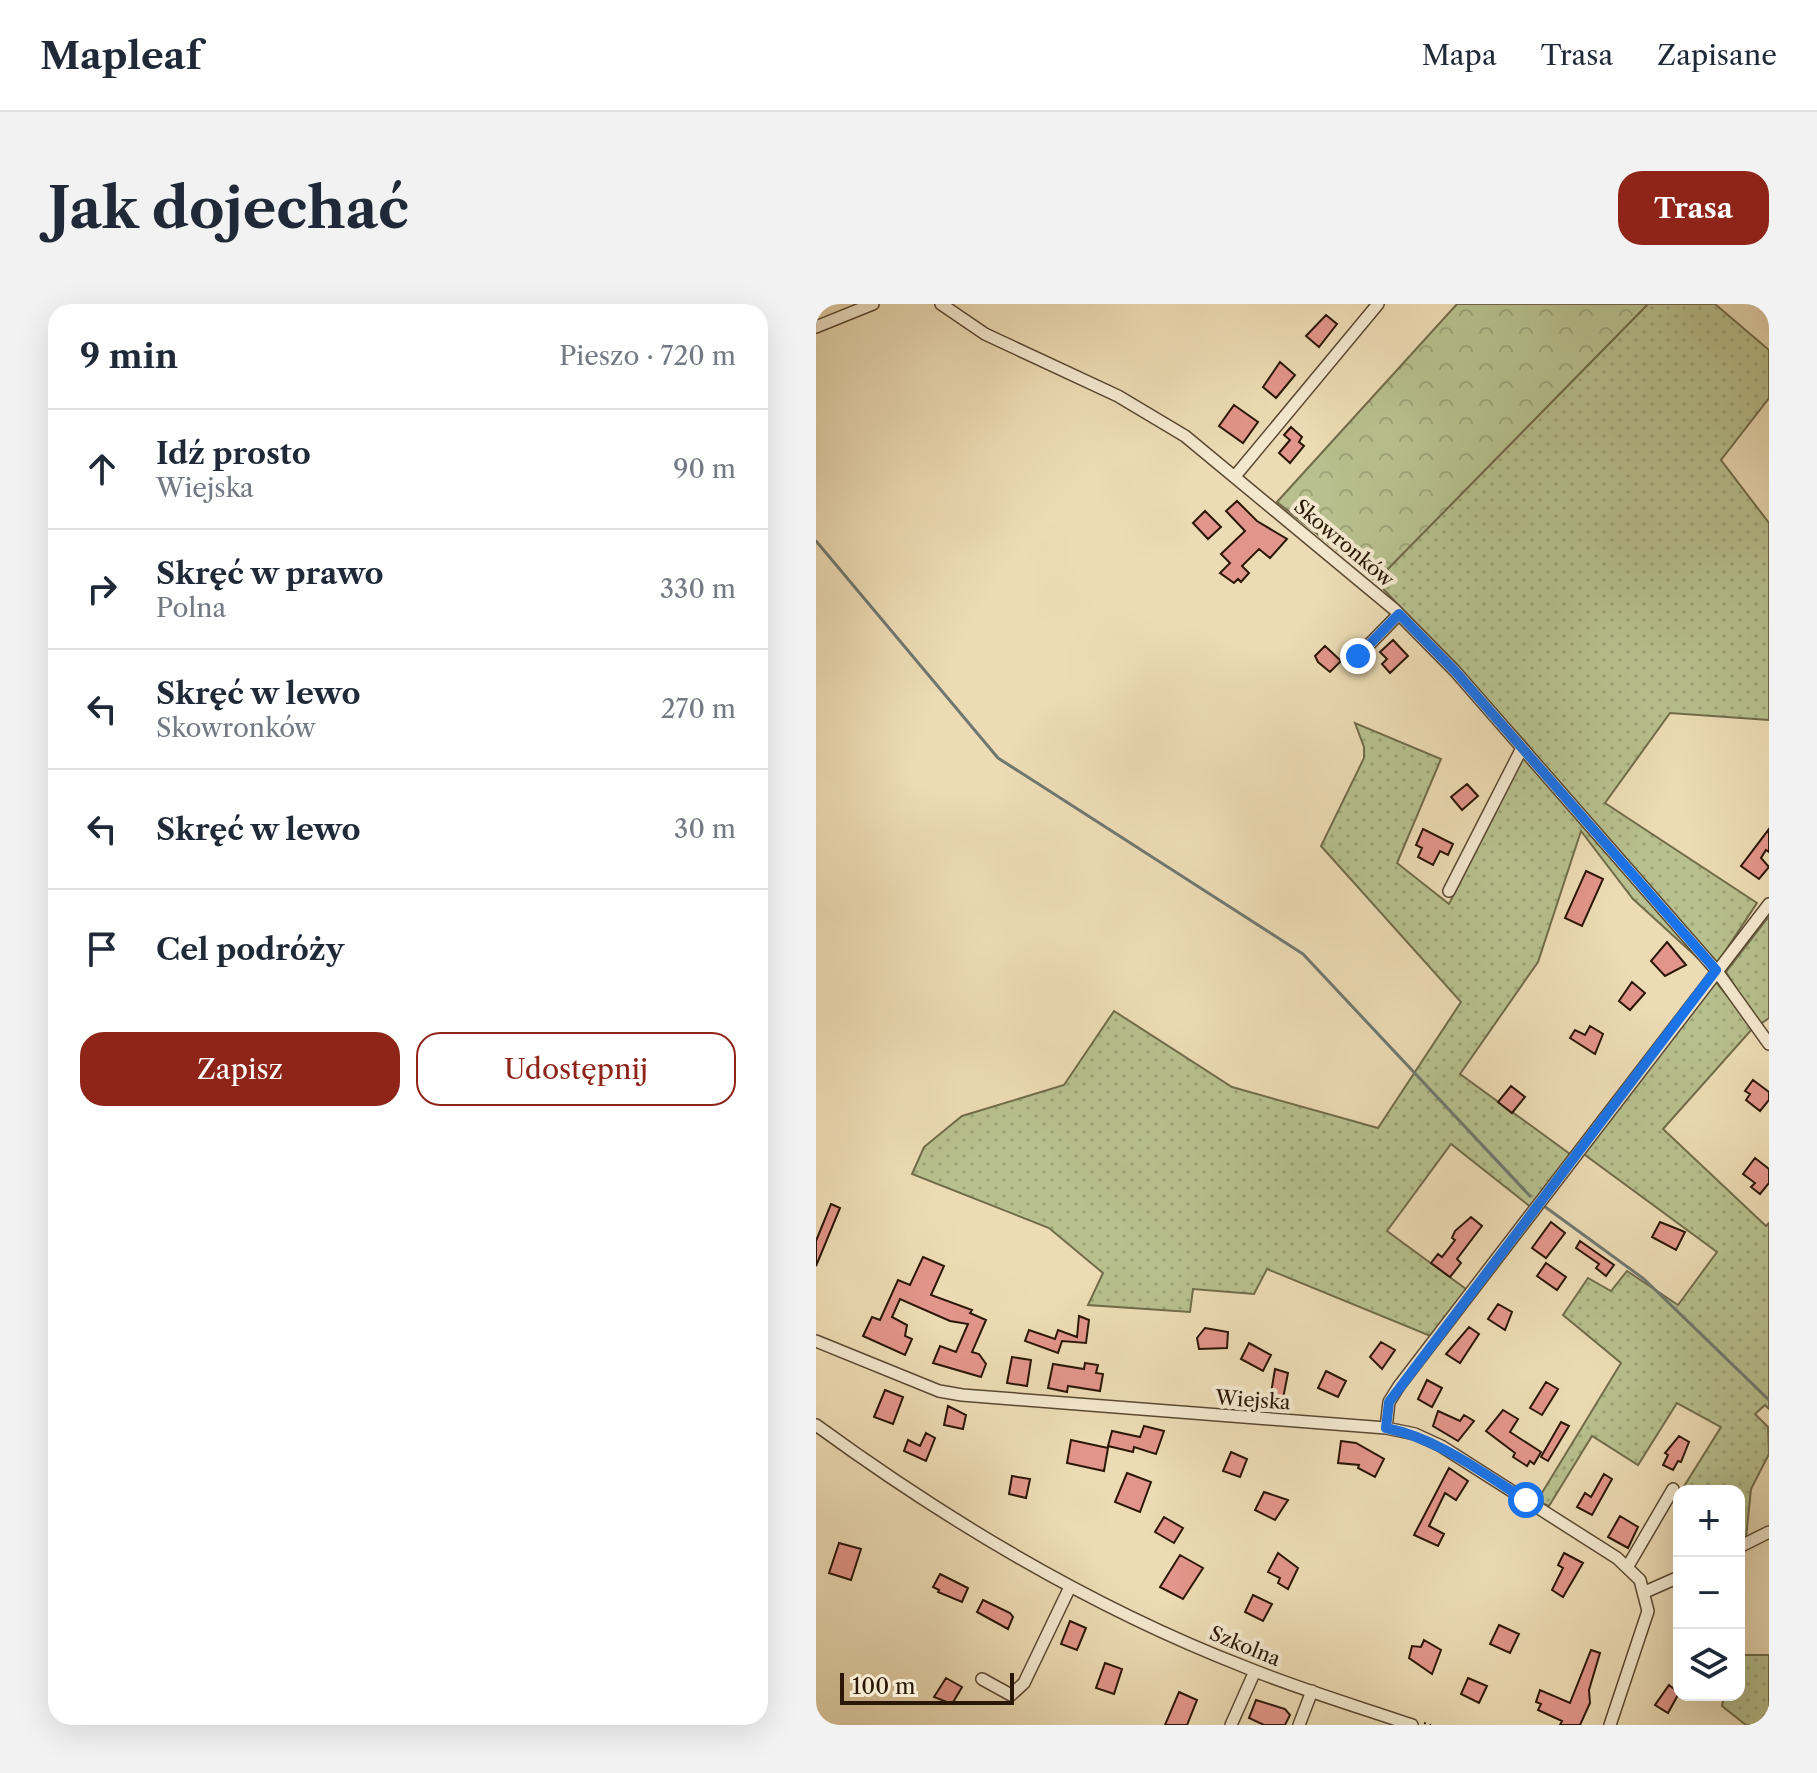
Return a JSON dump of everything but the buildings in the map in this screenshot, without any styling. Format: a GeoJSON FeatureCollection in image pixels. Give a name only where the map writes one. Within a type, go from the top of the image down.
{"type":"FeatureCollection","features":[{"type":"Feature","properties":{"kind":"street"},"geometry":{"type":"LineString","coordinates":[[816,327],[873,304]]}},
{"type":"Feature","properties":{"kind":"street","name":"Skowronków"},"geometry":{"type":"LineString","coordinates":[[941,304],[985,334],[1146,410],[1236,475],[1399,614],[1522,748],[1716,970],[1769,1044]]}},
{"type":"Feature","properties":{"kind":"street"},"geometry":{"type":"LineString","coordinates":[[1236,475],[1378,304]]}},
{"type":"Feature","properties":{"kind":"street"},"geometry":{"type":"LineString","coordinates":[[1358,656],[1399,614]]}},
{"type":"Feature","properties":{"kind":"street"},"geometry":{"type":"LineString","coordinates":[[1449,891],[1522,748]]}},
{"type":"Feature","properties":{"kind":"street"},"geometry":{"type":"LineString","coordinates":[[1386,1428],[1389,1402],[1399,1386],[1769,904]]}},
{"type":"Feature","properties":{"kind":"street","name":"Wiejska"},"geometry":{"type":"LineString","coordinates":[[816,1341],[939,1391],[962,1395],[1386,1428],[1415,1434],[1441,1446],[1628,1566],[1645,1592]]}},
{"type":"Feature","properties":{"kind":"street","name":"Szkolna"},"geometry":{"type":"LineString","coordinates":[[816,1425],[903,1487],[1070,1587],[1255,1671],[1413,1724]]}},
{"type":"Feature","properties":{"kind":"street"},"geometry":{"type":"LineString","coordinates":[[1628,1566],[1673,1489]]}},
{"type":"Feature","properties":{"kind":"street"},"geometry":{"type":"LineString","coordinates":[[1745,1544],[1769,1532]]}},
{"type":"Feature","properties":{"kind":"street"},"geometry":{"type":"LineString","coordinates":[[1610,1725],[1648,1611],[1645,1592],[1673,1580]]}},
{"type":"Feature","properties":{"kind":"street"},"geometry":{"type":"LineString","coordinates":[[982,1679],[1011,1695],[1024,1683],[1070,1587]]}},
{"type":"Feature","properties":{"kind":"street"},"geometry":{"type":"LineString","coordinates":[[1231,1725],[1255,1671]]}},
{"type":"Feature","properties":{"kind":"street"},"geometry":{"type":"LineString","coordinates":[[1299,1725],[1312,1691]]}},
{"type":"Feature","properties":{"kind":"path"},"geometry":{"type":"LineString","coordinates":[[1413,1724],[1431,1725]]}},
{"type":"Feature","properties":{"kind":"green space"},"geometry":{"type":"Polygon","coordinates":[[[1457,304],[1648,304],[1376,581],[1277,502],[1457,304]]]}},
{"type":"Feature","properties":{"kind":"green space"},"geometry":{"type":"Polygon","coordinates":[[[1648,304],[1715,304],[1769,350],[1769,398],[1721,460],[1769,523],[1769,720],[1670,713],[1605,803],[1757,903],[1712,971],[1633,899],[1581,831],[1538,962],[1460,1074],[1574,1157],[1532,1208],[1451,1144],[1387,1231],[1470,1292],[1433,1337],[1267,1269],[1254,1294],[1193,1289],[1190,1312],[1088,1305],[1103,1273],[1049,1228],[912,1174],[924,1147],[962,1116],[1064,1085],[1114,1011],[1232,1087],[1378,1128],[1461,1002],[1321,846],[1364,758],[1364,747],[1355,723],[1441,759],[1397,863],[1449,904],[1529,746],[1376,581],[1648,304]]]}},
{"type":"Feature","properties":{"kind":"green space"},"geometry":{"type":"Polygon","coordinates":[[[1769,916],[1769,1018],[1759,1025],[1726,972],[1769,916]]]}},
{"type":"Feature","properties":{"kind":"green space"},"geometry":{"type":"Polygon","coordinates":[[[1716,982],[1753,1028],[1663,1129],[1766,1226],[1769,1223],[1769,1409],[1765,1405],[1755,1414],[1768,1427],[1769,1454],[1751,1489],[1745,1539],[1745,1485],[1685,1485],[1721,1427],[1677,1403],[1638,1465],[1592,1436],[1549,1506],[1537,1501],[1621,1363],[1563,1315],[1588,1278],[1611,1291],[1627,1271],[1678,1305],[1717,1252],[1581,1152],[1716,982]]]}},
{"type":"Feature","properties":{"kind":"green space"},"geometry":{"type":"Polygon","coordinates":[[[1745,1655],[1769,1655],[1769,1725],[1746,1725],[1722,1706],[1723,1701],[1745,1701],[1745,1655]]]}},
{"type":"Feature","properties":{"kind":"waterway"},"geometry":{"type":"LineString","coordinates":[[816,541],[998,758],[1303,954],[1530,1196]]}},
{"type":"Feature","properties":{"kind":"waterway"},"geometry":{"type":"LineString","coordinates":[[1544,1206],[1644,1279],[1769,1400]]}},
{"type":"Feature","properties":{"kind":"route"},"geometry":{"type":"LineString","coordinates":[[1358,656],[1399,614],[1455,671],[1716,970],[1389,1402],[1386,1428],[1415,1434],[1441,1446],[1526,1500]]}}]}
